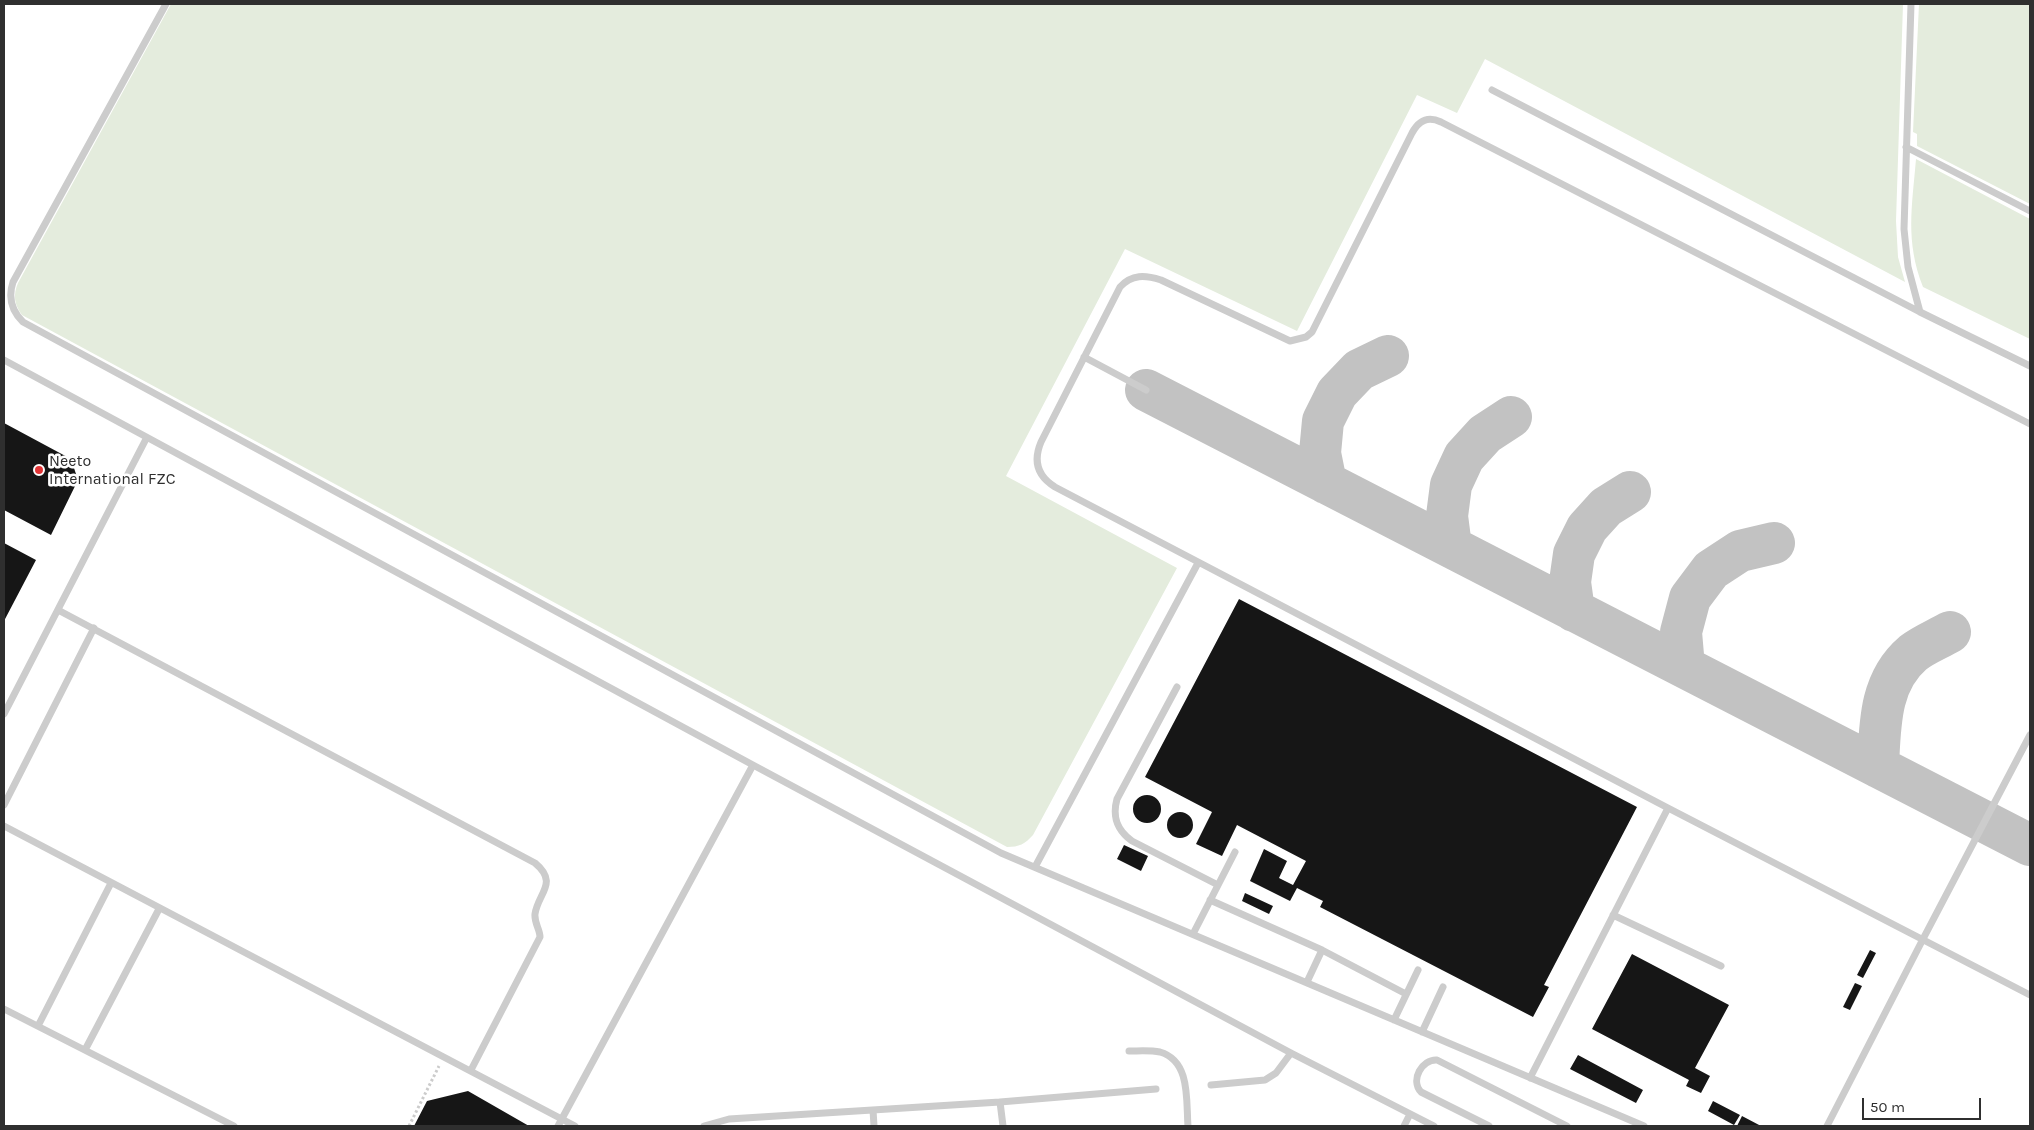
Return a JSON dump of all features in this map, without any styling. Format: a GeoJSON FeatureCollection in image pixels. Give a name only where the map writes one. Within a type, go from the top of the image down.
{"type":"FeatureCollection","features":[{"type":"Feature","properties":{"kind":"lane"},"geometry":{"type":"LineString","coordinates":[[166,4],[13,282],[11,301],[17,316],[23,322],[972,838],[1035,867],[1644,1126]]}},
{"type":"Feature","properties":{"kind":"lane"},"geometry":{"type":"LineString","coordinates":[[1911,4],[1904,229],[1911,285],[1920,312]]}},
{"type":"Feature","properties":{"kind":"lane"},"geometry":{"type":"LineString","coordinates":[[1492,90],[1920,312],[2030,366]]}},
{"type":"Feature","properties":{"kind":"lane"},"geometry":{"type":"LineString","coordinates":[[2030,424],[1434,119],[1427,119],[1415,127],[1312,332],[1306,337],[1290,341],[1161,280],[1145,276],[1131,278],[1120,287],[1038,450],[1036,459],[1041,476],[1054,487],[2030,995]]}},
{"type":"Feature","properties":{"kind":"lane"},"geometry":{"type":"LineString","coordinates":[[1906,147],[2030,211]]}},
{"type":"Feature","properties":{"kind":"lane"},"geometry":{"type":"LineString","coordinates":[[1084,357],[1146,390]]}},
{"type":"Feature","properties":{"kind":"lane"},"geometry":{"type":"LineString","coordinates":[[4,360],[146,439],[752,766],[1291,1053],[1434,1126]]}},
{"type":"Feature","properties":{"kind":"lane"},"geometry":{"type":"LineString","coordinates":[[4,714],[146,439]]}},
{"type":"Feature","properties":{"kind":"lane"},"geometry":{"type":"LineString","coordinates":[[1035,867],[1198,563]]}},
{"type":"Feature","properties":{"kind":"lane"},"geometry":{"type":"LineString","coordinates":[[58,610],[535,864],[541,869],[546,876],[547,885],[535,916],[540,933],[539,941],[471,1070]]}},
{"type":"Feature","properties":{"kind":"lane"},"geometry":{"type":"LineString","coordinates":[[4,805],[94,628]]}},
{"type":"Feature","properties":{"kind":"lane"},"geometry":{"type":"LineString","coordinates":[[1177,688],[1117,798],[1114,808],[1115,818],[1118,827],[1132,841],[1218,885]]}},
{"type":"Feature","properties":{"kind":"lane"},"geometry":{"type":"LineString","coordinates":[[1827,1126],[1922,939],[2030,735]]}},
{"type":"Feature","properties":{"kind":"lane"},"geometry":{"type":"LineString","coordinates":[[558,1126],[752,766]]}},
{"type":"Feature","properties":{"kind":"lane"},"geometry":{"type":"LineString","coordinates":[[1530,1078],[1668,808]]}},
{"type":"Feature","properties":{"kind":"lane"},"geometry":{"type":"LineString","coordinates":[[4,826],[575,1126]]}},
{"type":"Feature","properties":{"kind":"lane"},"geometry":{"type":"LineString","coordinates":[[1193,934],[1235,852]]}},
{"type":"Feature","properties":{"kind":"lane"},"geometry":{"type":"LineString","coordinates":[[38,1026],[111,883]]}},
{"type":"Feature","properties":{"kind":"lane"},"geometry":{"type":"LineString","coordinates":[[1210,900],[1322,950],[1406,994]]}},
{"type":"Feature","properties":{"kind":"lane"},"geometry":{"type":"LineString","coordinates":[[85,1050],[159,908]]}},
{"type":"Feature","properties":{"kind":"lane"},"geometry":{"type":"LineString","coordinates":[[1613,915],[1721,966]]}},
{"type":"Feature","properties":{"kind":"lane"},"geometry":{"type":"LineString","coordinates":[[1307,982],[1322,950]]}},
{"type":"Feature","properties":{"kind":"lane"},"geometry":{"type":"LineString","coordinates":[[1394,1020],[1418,970]]}},
{"type":"Feature","properties":{"kind":"lane"},"geometry":{"type":"LineString","coordinates":[[1422,1032],[1443,987]]}},
{"type":"Feature","properties":{"kind":"lane"},"geometry":{"type":"LineString","coordinates":[[4,1010],[234,1126]]}},
{"type":"Feature","properties":{"kind":"lane"},"geometry":{"type":"LineString","coordinates":[[1129,1052],[1161,1053],[1176,1063],[1184,1080],[1188,1126]]}},
{"type":"Feature","properties":{"kind":"lane"},"geometry":{"type":"LineString","coordinates":[[1211,1085],[1260,1081],[1269,1078],[1276,1073],[1291,1053]]}},
{"type":"Feature","properties":{"kind":"lane"},"geometry":{"type":"LineString","coordinates":[[1489,1126],[1421,1092],[1416,1084],[1416,1080],[1426,1064],[1433,1060],[1441,1062],[1567,1126]]}},
{"type":"Feature","properties":{"kind":"lane"},"geometry":{"type":"LineString","coordinates":[[704,1126],[728,1119],[1000,1102],[1156,1089]]}},
{"type":"Feature","properties":{"kind":"lane"},"geometry":{"type":"LineString","coordinates":[[1000,1102],[1003,1126]]}},
{"type":"Feature","properties":{"kind":"lane"},"geometry":{"type":"LineString","coordinates":[[873,1110],[874,1126]]}},
{"type":"Feature","properties":{"kind":"lane"},"geometry":{"type":"LineString","coordinates":[[1404,1126],[1410,1114]]}},
{"type":"Feature","properties":{"kind":"path"},"geometry":{"type":"LineString","coordinates":[[409,1126],[444,1056]]}},
{"type":"Feature","properties":{"kind":"green space"},"geometry":{"type":"Polygon","coordinates":[[[171,4],[1903,4],[1896,221],[1898,257],[1905,282],[1485,59],[1457,113],[1417,95],[1297,331],[1125,249],[1006,476],[1177,568],[1033,835],[1022,844],[1007,847],[22,315],[15,299],[18,283],[171,4]]]}},
{"type":"Feature","properties":{"kind":"green space"},"geometry":{"type":"Polygon","coordinates":[[[1919,4],[2030,4],[2030,204],[1917,146],[1917,134],[1913,132],[1919,4]]]}},
{"type":"Feature","properties":{"kind":"green space"},"geometry":{"type":"Polygon","coordinates":[[[1916,159],[2030,219],[2030,339],[1923,287],[1917,270],[1911,224],[1916,159]]]}},
{"type":"Feature","properties":{"kind":"building","name":"Neeto International FZC"},"geometry":{"type":"Polygon","coordinates":[[[4,423],[71,459],[78,480],[51,535],[4,510],[4,423]]]}},
{"type":"Feature","properties":{"kind":"building"},"geometry":{"type":"Polygon","coordinates":[[[4,543],[36,560],[4,621],[4,543]]]}},
{"type":"Feature","properties":{"kind":"building"},"geometry":{"type":"Polygon","coordinates":[[[1239,599],[1637,807],[1544,985],[1549,987],[1533,1017],[1320,907],[1323,901],[1297,888],[1290,901],[1250,881],[1264,849],[1287,861],[1279,878],[1293,885],[1306,861],[1237,825],[1222,856],[1196,844],[1212,812],[1145,777],[1239,599]]]}},
{"type":"Feature","properties":{"kind":"building"},"geometry":{"type":"Polygon","coordinates":[[[1147,795],[1157,799],[1161,809],[1157,819],[1147,823],[1137,819],[1133,809],[1137,799],[1147,795]]]}},
{"type":"Feature","properties":{"kind":"building"},"geometry":{"type":"Polygon","coordinates":[[[1180,812],[1190,815],[1193,825],[1190,835],[1180,838],[1170,835],[1167,825],[1170,815],[1180,812]]]}},
{"type":"Feature","properties":{"kind":"building"},"geometry":{"type":"Polygon","coordinates":[[[1124,845],[1148,856],[1141,871],[1117,859],[1124,845]]]}},
{"type":"Feature","properties":{"kind":"building"},"geometry":{"type":"Polygon","coordinates":[[[1245,893],[1273,906],[1269,914],[1242,901],[1245,893]]]}},
{"type":"Feature","properties":{"kind":"building"},"geometry":{"type":"Polygon","coordinates":[[[1870,950],[1876,953],[1863,978],[1857,975],[1870,950]]]}},
{"type":"Feature","properties":{"kind":"building"},"geometry":{"type":"Polygon","coordinates":[[[1632,954],[1729,1005],[1695,1068],[1710,1076],[1701,1093],[1686,1086],[1689,1080],[1592,1029],[1632,954]]]}},
{"type":"Feature","properties":{"kind":"building"},"geometry":{"type":"Polygon","coordinates":[[[1855,983],[1862,986],[1850,1010],[1843,1007],[1855,983]]]}},
{"type":"Feature","properties":{"kind":"building"},"geometry":{"type":"Polygon","coordinates":[[[1578,1055],[1643,1090],[1636,1103],[1570,1069],[1578,1055]]]}},
{"type":"Feature","properties":{"kind":"building"},"geometry":{"type":"Polygon","coordinates":[[[468,1091],[529,1126],[414,1126],[427,1101],[468,1091]]]}},
{"type":"Feature","properties":{"kind":"building"},"geometry":{"type":"Polygon","coordinates":[[[1713,1101],[1740,1115],[1734,1125],[1708,1111],[1713,1101]]]}},
{"type":"Feature","properties":{"kind":"building"},"geometry":{"type":"Polygon","coordinates":[[[1742,1116],[1761,1126],[1737,1126],[1742,1116]]]}},
{"type":"Feature","properties":{"kind":"taxiway"},"geometry":{"type":"LineString","coordinates":[[1326,483],[1320,453],[1323,421],[1337,393],[1359,370],[1388,356]]}},
{"type":"Feature","properties":{"kind":"taxiway"},"geometry":{"type":"LineString","coordinates":[[1146,390],[2030,845]]}},
{"type":"Feature","properties":{"kind":"taxiway"},"geometry":{"type":"LineString","coordinates":[[1451,547],[1447,516],[1451,485],[1464,457],[1485,434],[1511,417]]}},
{"type":"Feature","properties":{"kind":"taxiway"},"geometry":{"type":"LineString","coordinates":[[1574,611],[1570,582],[1574,554],[1587,528],[1606,507],[1630,492]]}},
{"type":"Feature","properties":{"kind":"taxiway"},"geometry":{"type":"LineString","coordinates":[[1684,667],[1681,632],[1690,598],[1711,570],[1740,551],[1774,543]]}},
{"type":"Feature","properties":{"kind":"taxiway"},"geometry":{"type":"LineString","coordinates":[[1878,767],[1881,721],[1893,677],[1913,653],[1950,632]]}},
{"type":"Feature","properties":{"kind":"place","name":"Neeto International FZC"},"geometry":{"type":"Point","coordinates":[39,470]}}]}
